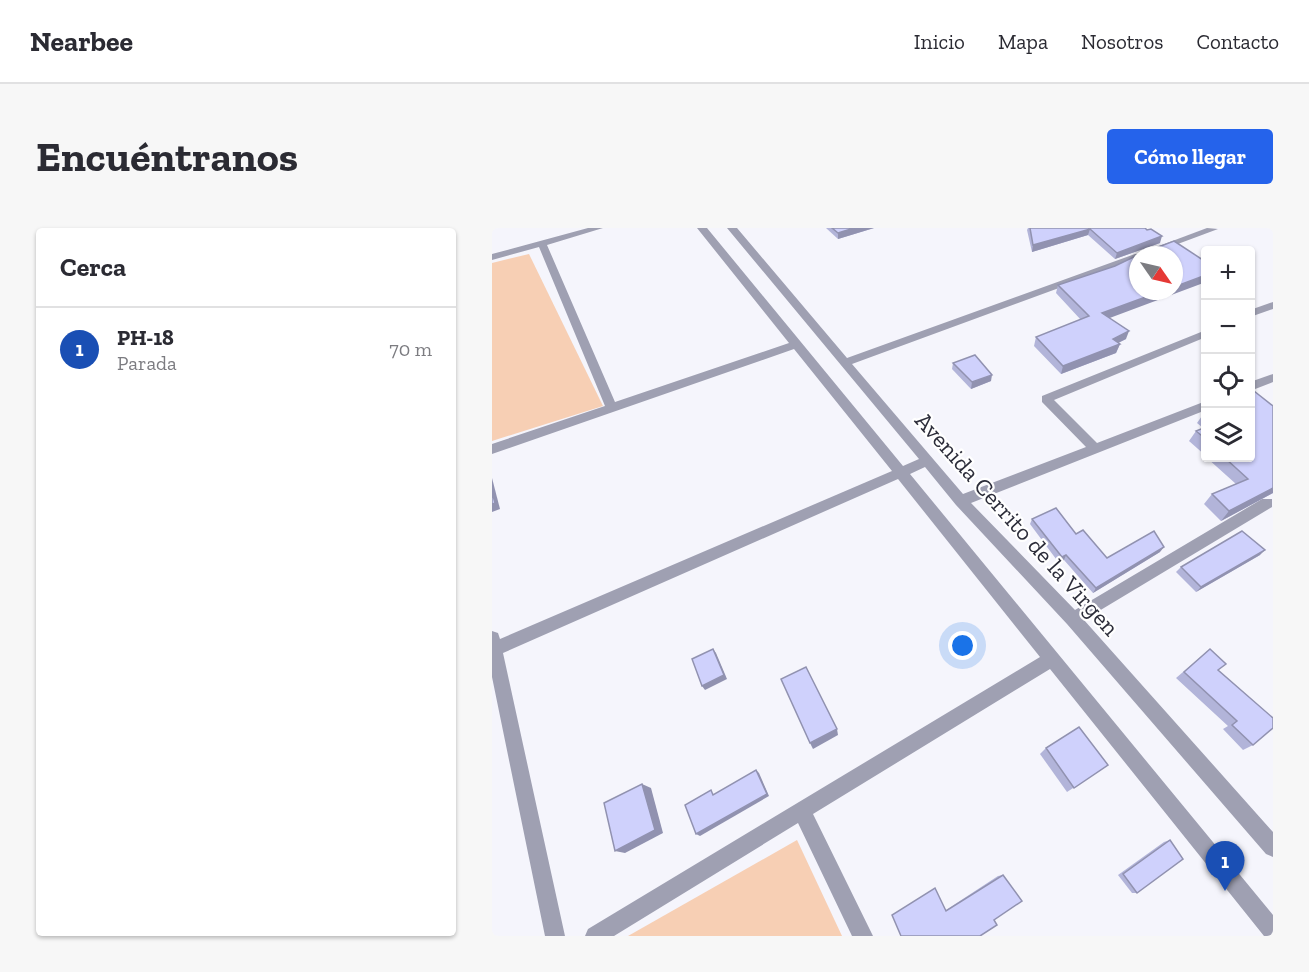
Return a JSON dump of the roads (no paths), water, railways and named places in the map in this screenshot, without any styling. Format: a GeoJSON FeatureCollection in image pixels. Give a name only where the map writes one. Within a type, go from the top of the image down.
{"type":"FeatureCollection","features":[{"type":"Feature","properties":{"kind":"street"},"geometry":{"type":"LineString","coordinates":[[492,257],[598,228]]}},
{"type":"Feature","properties":{"kind":"street"},"geometry":{"type":"LineString","coordinates":[[702,228],[1273,931]]}},
{"type":"Feature","properties":{"kind":"street","name":"Avenida Cerrito de la Virgen"},"geometry":{"type":"LineString","coordinates":[[732,228],[961,501],[1073,620],[1273,847]]}},
{"type":"Feature","properties":{"kind":"street"},"geometry":{"type":"LineString","coordinates":[[1163,246],[1212,228]]}},
{"type":"Feature","properties":{"kind":"street"},"geometry":{"type":"LineString","coordinates":[[542,243],[612,409]]}},
{"type":"Feature","properties":{"kind":"street"},"geometry":{"type":"LineString","coordinates":[[846,362],[1129,259]]}},
{"type":"Feature","properties":{"kind":"street"},"geometry":{"type":"LineString","coordinates":[[1255,312],[1273,305]]}},
{"type":"Feature","properties":{"kind":"street"},"geometry":{"type":"LineString","coordinates":[[1095,448],[1046,399],[1201,335]]}},
{"type":"Feature","properties":{"kind":"street"},"geometry":{"type":"LineString","coordinates":[[492,449],[797,344]]}},
{"type":"Feature","properties":{"kind":"street"},"geometry":{"type":"LineString","coordinates":[[1255,385],[1273,378]]}},
{"type":"Feature","properties":{"kind":"street"},"geometry":{"type":"LineString","coordinates":[[961,501],[1201,407]]}},
{"type":"Feature","properties":{"kind":"street"},"geometry":{"type":"LineString","coordinates":[[555,936],[493,646],[927,461]]}},
{"type":"Feature","properties":{"kind":"street"},"geometry":{"type":"LineString","coordinates":[[1073,620],[1267,503]]}},
{"type":"Feature","properties":{"kind":"street"},"geometry":{"type":"LineString","coordinates":[[595,936],[1051,659]]}},
{"type":"Feature","properties":{"kind":"street"},"geometry":{"type":"LineString","coordinates":[[802,810],[863,936]]}},
{"type":"Feature","properties":{"kind":"place","name":"PH-18"},"geometry":{"type":"Point","coordinates":[1225,891]}}]}
